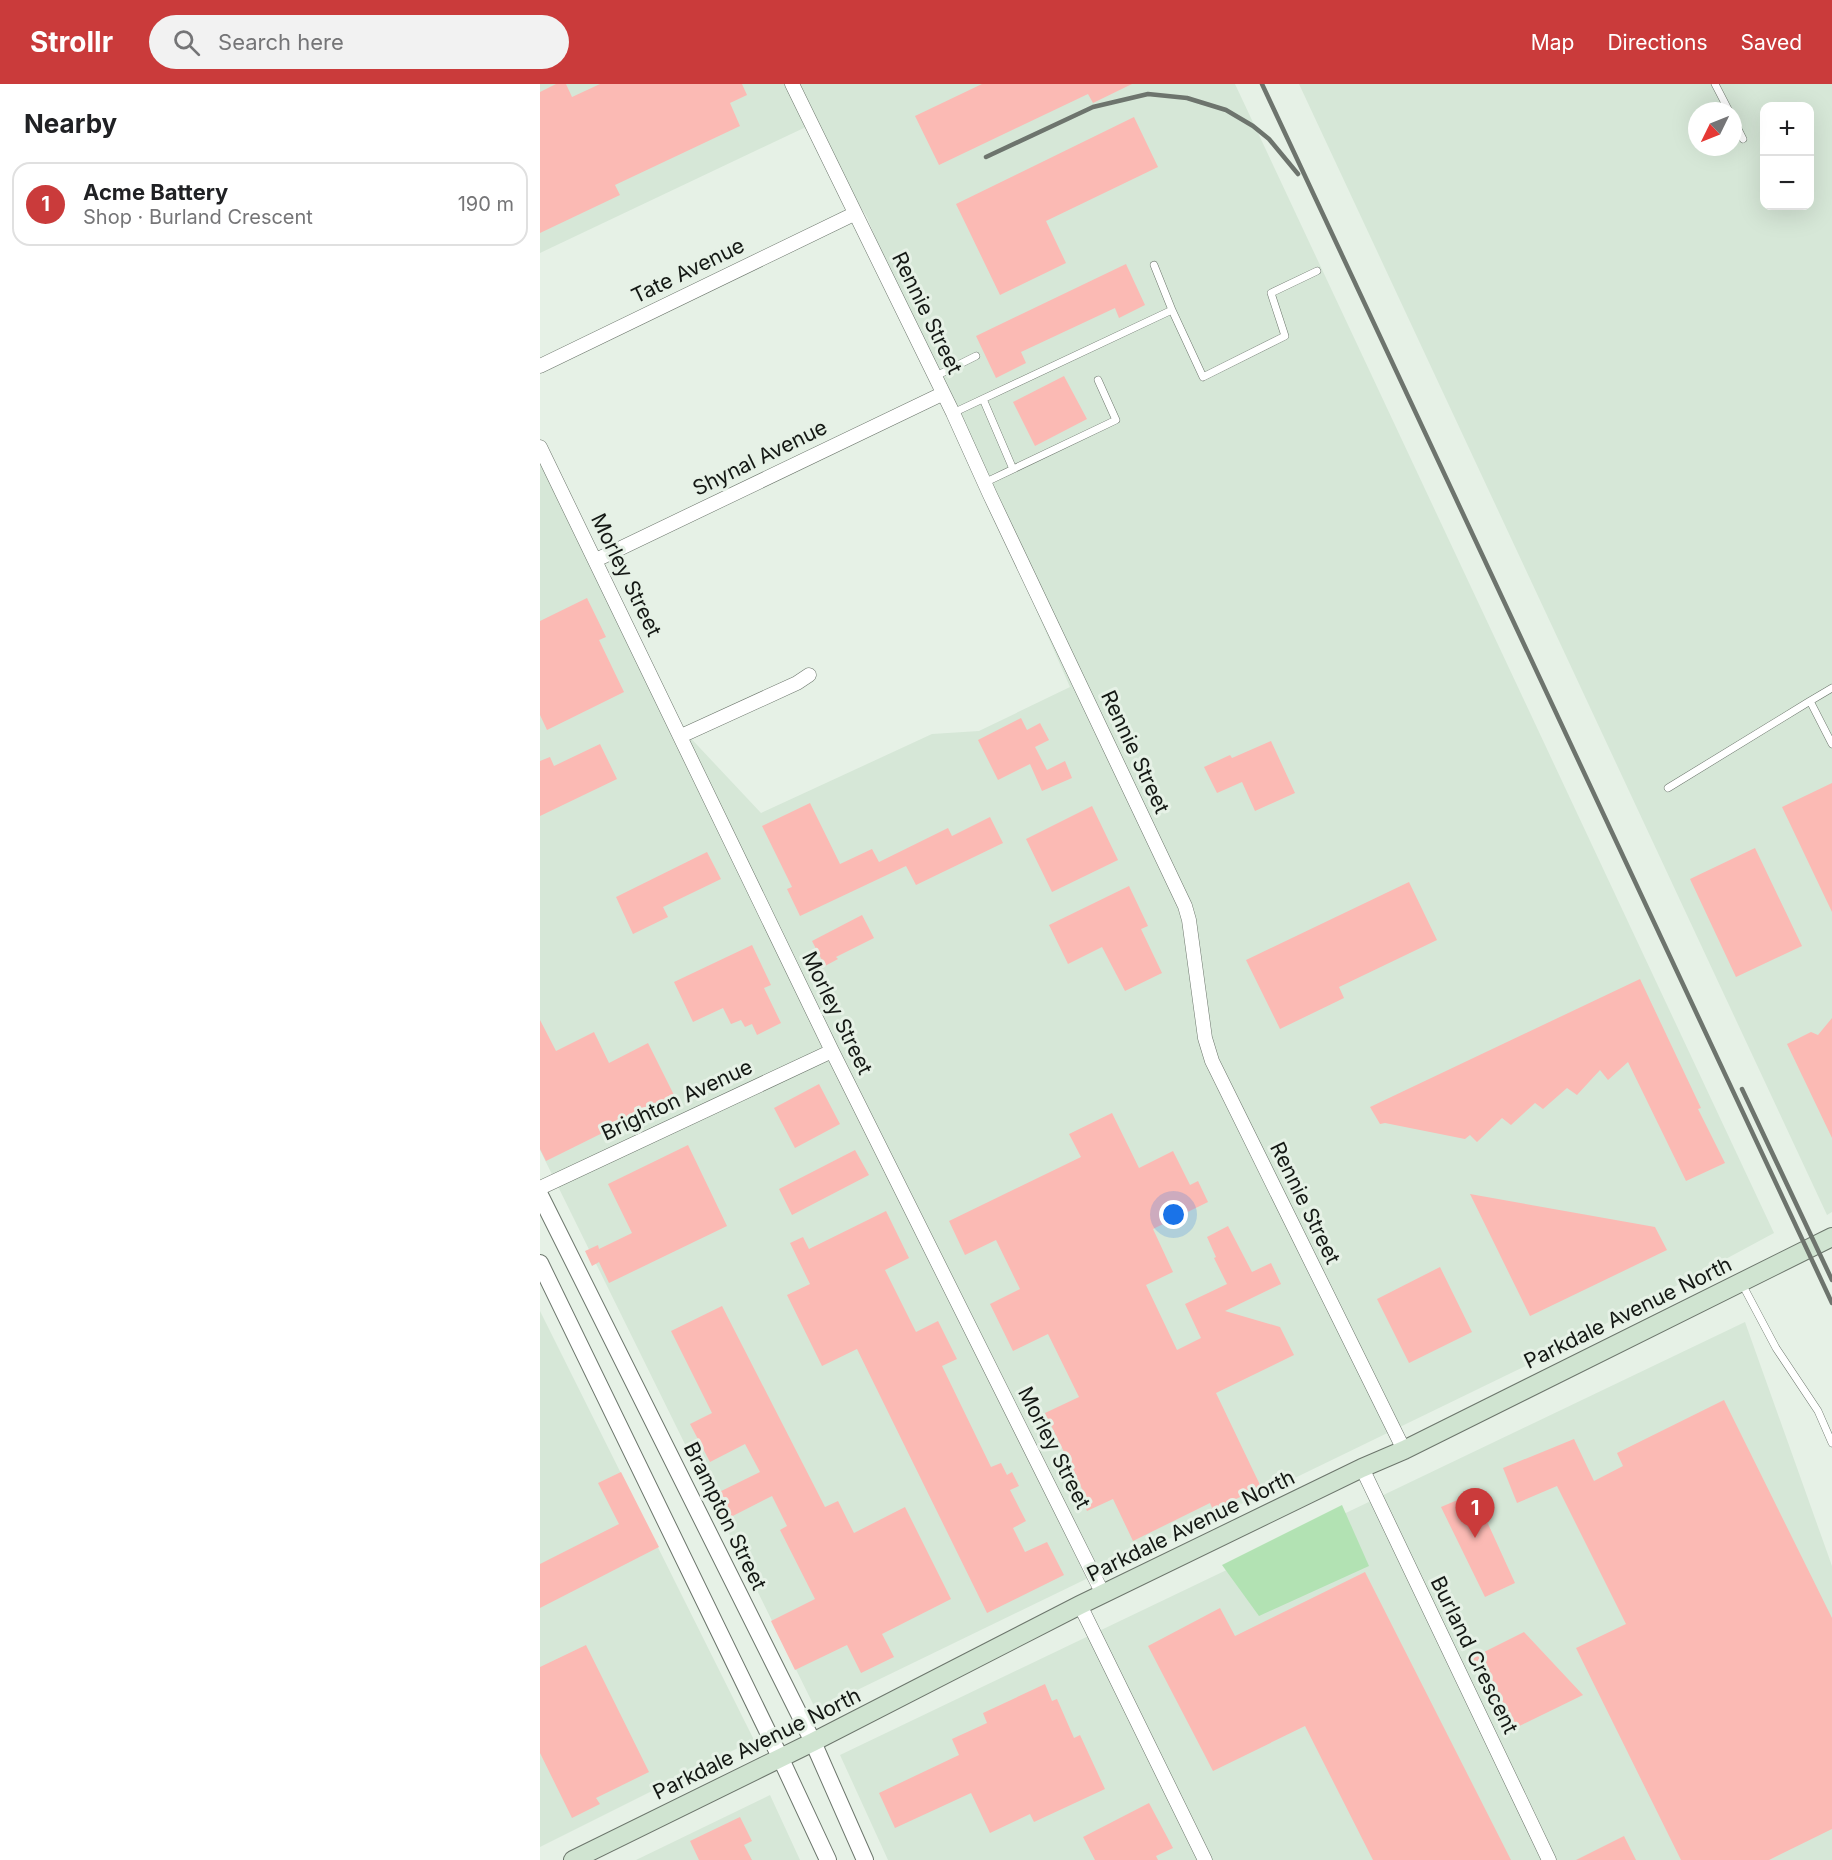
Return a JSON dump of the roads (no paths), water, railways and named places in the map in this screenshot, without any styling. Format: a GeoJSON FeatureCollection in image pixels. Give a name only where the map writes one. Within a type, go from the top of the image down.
{"type":"FeatureCollection","features":[{"type":"Feature","properties":{"kind":"main road","name":"Parkdale Avenue North"},"geometry":{"type":"LineString","coordinates":[[573,1860],[813,1742],[1080,1605],[1362,1468],[1404,1450],[1832,1237]]}},
{"type":"Feature","properties":{"kind":"street","name":"Rennie Street"},"geometry":{"type":"LineString","coordinates":[[792,84],[953,413],[1185,906],[1189,920],[1205,1038],[1212,1060],[1404,1450]]}},
{"type":"Feature","properties":{"kind":"street","name":"Tate Avenue"},"geometry":{"type":"LineString","coordinates":[[540,366],[854,214]]}},
{"type":"Feature","properties":{"kind":"street","name":"Shynal Avenue"},"geometry":{"type":"LineString","coordinates":[[596,560],[942,394]]}},
{"type":"Feature","properties":{"kind":"street","name":"Morley Street"},"geometry":{"type":"LineString","coordinates":[[540,447],[832,1051],[1103,1594]]}},
{"type":"Feature","properties":{"kind":"street"},"geometry":{"type":"LineString","coordinates":[[681,736],[797,683],[809,675]]}},
{"type":"Feature","properties":{"kind":"street","name":"Brighton Avenue"},"geometry":{"type":"LineString","coordinates":[[540,1188],[832,1051]]}},
{"type":"Feature","properties":{"kind":"street","name":"Brampton Street"},"geometry":{"type":"LineString","coordinates":[[540,1195],[813,1742],[865,1860]]}},
{"type":"Feature","properties":{"kind":"street"},"geometry":{"type":"LineString","coordinates":[[540,1263],[828,1860]]}},
{"type":"Feature","properties":{"kind":"street","name":"Burland Crescent"},"geometry":{"type":"LineString","coordinates":[[1362,1468],[1549,1860]]}},
{"type":"Feature","properties":{"kind":"street"},"geometry":{"type":"LineString","coordinates":[[1080,1605],[1205,1860]]}},
{"type":"Feature","properties":{"kind":"lane"},"geometry":{"type":"LineString","coordinates":[[1715,84],[1724,102]]}},
{"type":"Feature","properties":{"kind":"lane"},"geometry":{"type":"LineString","coordinates":[[1154,265],[1203,377],[1285,336],[1271,293],[1317,271]]}},
{"type":"Feature","properties":{"kind":"lane"},"geometry":{"type":"LineString","coordinates":[[953,413],[1172,310]]}},
{"type":"Feature","properties":{"kind":"lane"},"geometry":{"type":"LineString","coordinates":[[934,377],[976,356]]}},
{"type":"Feature","properties":{"kind":"lane"},"geometry":{"type":"LineString","coordinates":[[984,483],[1116,420],[1098,380]]}},
{"type":"Feature","properties":{"kind":"lane"},"geometry":{"type":"LineString","coordinates":[[982,399],[1013,469]]}},
{"type":"Feature","properties":{"kind":"lane"},"geometry":{"type":"LineString","coordinates":[[1668,788],[1832,688]]}},
{"type":"Feature","properties":{"kind":"lane"},"geometry":{"type":"LineString","coordinates":[[1810,701],[1832,744]]}},
{"type":"Feature","properties":{"kind":"lane"},"geometry":{"type":"LineString","coordinates":[[1741,1282],[1776,1348],[1818,1411],[1832,1443]]}},
{"type":"Feature","properties":{"kind":"railway"},"geometry":{"type":"LineString","coordinates":[[1262,84],[1832,1303]]}},
{"type":"Feature","properties":{"kind":"railway"},"geometry":{"type":"LineString","coordinates":[[986,157],[1093,107],[1148,94],[1187,98],[1226,110],[1253,126],[1269,139],[1298,174]]}},
{"type":"Feature","properties":{"kind":"railway"},"geometry":{"type":"LineString","coordinates":[[1742,1089],[1832,1280]]}},
{"type":"Feature","properties":{"kind":"place","name":"Acme Battery"},"geometry":{"type":"Point","coordinates":[1475,1538]}}]}
